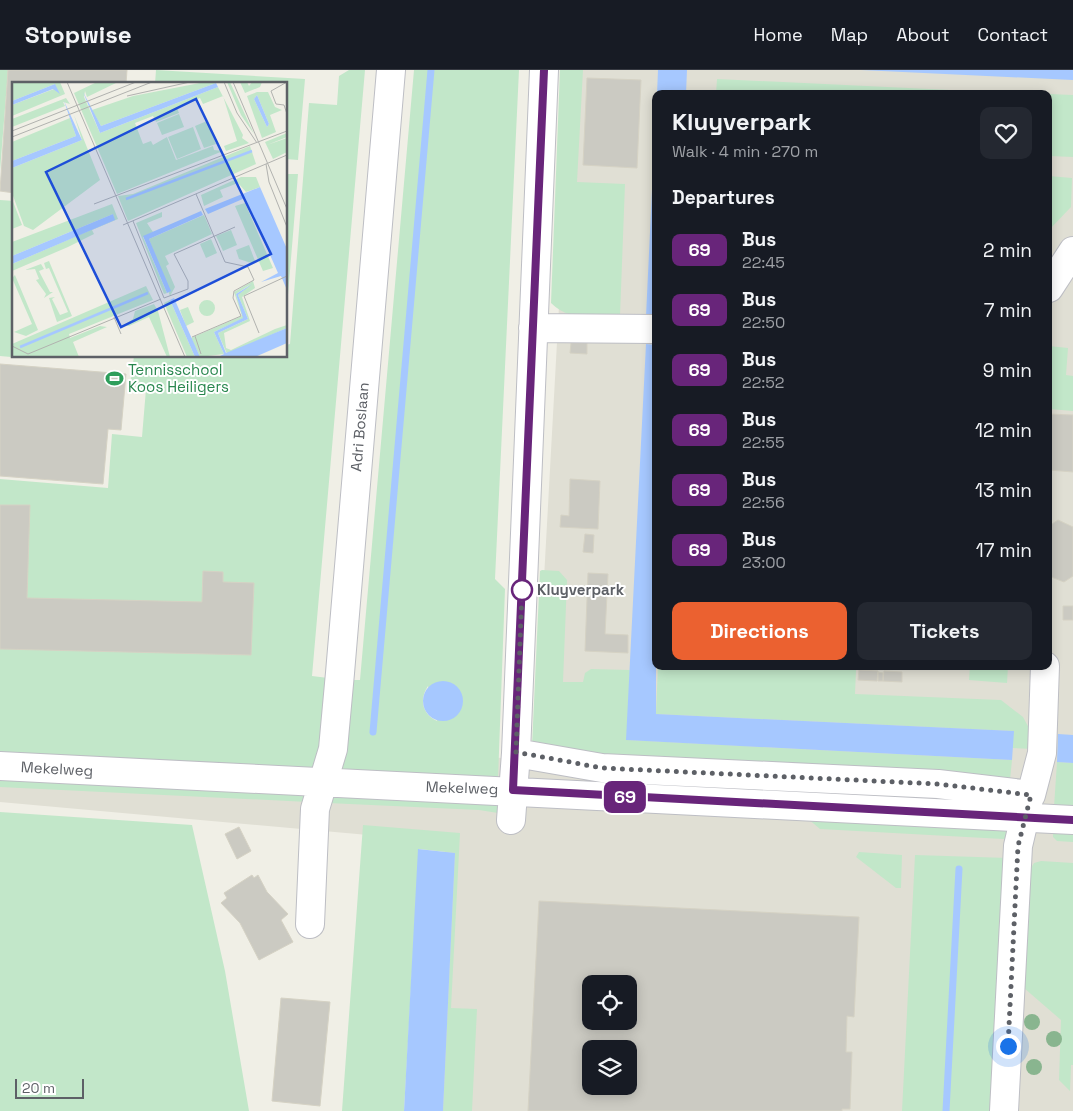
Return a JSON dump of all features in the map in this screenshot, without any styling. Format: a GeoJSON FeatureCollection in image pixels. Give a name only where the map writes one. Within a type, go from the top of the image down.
{"type":"FeatureCollection","features":[{"type":"Feature","properties":{"kind":"street","name":"Adri Boslaan"},"geometry":{"type":"LineString","coordinates":[[310,924],[315,809],[324,783],[332,749],[340,673],[391,70]]}},
{"type":"Feature","properties":{"kind":"street"},"geometry":{"type":"LineString","coordinates":[[511,820],[516,752],[544,70]]}},
{"type":"Feature","properties":{"kind":"street"},"geometry":{"type":"LineString","coordinates":[[1052,283],[1073,251]]}},
{"type":"Feature","properties":{"kind":"street"},"geometry":{"type":"LineString","coordinates":[[533,328],[652,329]]}},
{"type":"Feature","properties":{"kind":"street"},"geometry":{"type":"LineString","coordinates":[[1004,1111],[1018,846],[1042,753],[1045,670]]}},
{"type":"Feature","properties":{"kind":"street"},"geometry":{"type":"LineString","coordinates":[[516,752],[602,768],[938,784],[1028,806]]}},
{"type":"Feature","properties":{"kind":"street","name":"Mekelweg"},"geometry":{"type":"LineString","coordinates":[[0,766],[324,783],[1028,806],[1073,820]]}},
{"type":"Feature","properties":{"kind":"shaded area"},"geometry":{"type":"Polygon","coordinates":[[[572,70],[1073,70],[1073,1111],[431,1111],[446,842],[0,802],[0,726],[534,760],[572,70]]]}},
{"type":"Feature","properties":{"kind":"green space"},"geometry":{"type":"Polygon","coordinates":[[[0,70],[8,70],[0,171],[0,70]]]}},
{"type":"Feature","properties":{"kind":"green space"},"geometry":{"type":"Polygon","coordinates":[[[156,70],[305,79],[298,160],[288,159],[288,82],[155,82],[156,70]]]}},
{"type":"Feature","properties":{"kind":"green space"},"geometry":{"type":"Polygon","coordinates":[[[349,70],[365,70],[312,676],[328,678],[323,734],[316,770],[0,754],[0,479],[108,488],[112,434],[142,437],[146,389],[130,387],[134,358],[288,358],[309,103],[337,105],[339,76],[349,70]]]}},
{"type":"Feature","properties":{"kind":"green space"},"geometry":{"type":"Polygon","coordinates":[[[414,70],[519,70],[495,579],[505,589],[498,779],[333,771],[351,680],[360,680],[414,70]],[[428,686],[423,696],[425,710],[437,721],[428,686]]]}},
{"type":"Feature","properties":{"kind":"green space"},"geometry":{"type":"Polygon","coordinates":[[[560,70],[583,70],[577,182],[625,184],[620,316],[575,316],[558,309],[551,303],[560,70]]]}},
{"type":"Feature","properties":{"kind":"green space"},"geometry":{"type":"Polygon","coordinates":[[[717,79],[950,90],[716,90],[717,79]]]}},
{"type":"Feature","properties":{"kind":"green space"},"geometry":{"type":"Polygon","coordinates":[[[1052,94],[1073,95],[1073,157],[1052,156],[1052,94]]]}},
{"type":"Feature","properties":{"kind":"green space"},"geometry":{"type":"Polygon","coordinates":[[[288,174],[298,174],[288,295],[288,174]]]}},
{"type":"Feature","properties":{"kind":"green space"},"geometry":{"type":"Polygon","coordinates":[[[1052,176],[1072,178],[1071,207],[1052,227],[1052,176]]]}},
{"type":"Feature","properties":{"kind":"green space"},"geometry":{"type":"Polygon","coordinates":[[[0,200],[12,201],[12,357],[0,356],[0,200]]]}},
{"type":"Feature","properties":{"kind":"green space"},"geometry":{"type":"Polygon","coordinates":[[[1052,346],[1068,348],[1066,375],[1073,376],[1073,411],[1052,409],[1052,346]]]}},
{"type":"Feature","properties":{"kind":"green space"},"geometry":{"type":"Polygon","coordinates":[[[540,571],[559,571],[567,580],[563,682],[583,682],[585,673],[591,669],[630,670],[627,740],[1012,760],[1010,780],[606,761],[532,746],[540,571]]]}},
{"type":"Feature","properties":{"kind":"green space"},"geometry":{"type":"Polygon","coordinates":[[[658,670],[856,670],[855,694],[1001,700],[1023,717],[1031,732],[1034,749],[1012,748],[1013,731],[656,714],[658,670]]]}},
{"type":"Feature","properties":{"kind":"green space"},"geometry":{"type":"Polygon","coordinates":[[[970,670],[1008,670],[1007,683],[969,680],[970,670]]]}},
{"type":"Feature","properties":{"kind":"green space"},"geometry":{"type":"Polygon","coordinates":[[[1057,762],[1073,763],[1073,807],[1054,807],[1057,762]]]}},
{"type":"Feature","properties":{"kind":"green space"},"geometry":{"type":"Polygon","coordinates":[[[0,778],[308,793],[308,802],[0,787],[0,778]]]}},
{"type":"Feature","properties":{"kind":"green space"},"geometry":{"type":"Polygon","coordinates":[[[328,794],[498,803],[498,813],[479,810],[328,803],[328,794]]]}},
{"type":"Feature","properties":{"kind":"green space"},"geometry":{"type":"Polygon","coordinates":[[[0,812],[192,825],[225,971],[249,1111],[0,1111],[0,812]]]}},
{"type":"Feature","properties":{"kind":"green space"},"geometry":{"type":"Polygon","coordinates":[[[807,818],[1010,828],[1007,838],[1003,839],[820,829],[807,818]]]}},
{"type":"Feature","properties":{"kind":"green space"},"geometry":{"type":"Polygon","coordinates":[[[363,825],[460,833],[451,1008],[477,1009],[472,1111],[443,1111],[455,853],[419,849],[404,1111],[342,1111],[363,825]]]}},
{"type":"Feature","properties":{"kind":"green space"},"geometry":{"type":"Polygon","coordinates":[[[1053,830],[1073,831],[1073,842],[1057,841],[1053,837],[1053,830]]]}},
{"type":"Feature","properties":{"kind":"green space"},"geometry":{"type":"Polygon","coordinates":[[[859,852],[902,855],[901,888],[896,888],[856,857],[859,852]]]}},
{"type":"Feature","properties":{"kind":"green space"},"geometry":{"type":"Polygon","coordinates":[[[915,855],[1008,858],[992,1111],[902,1111],[915,855]]]}},
{"type":"Feature","properties":{"kind":"green space"},"geometry":{"type":"Polygon","coordinates":[[[1041,861],[1073,863],[1073,1065],[1071,1065],[1070,1091],[1059,1080],[1061,1020],[1024,988],[1029,871],[1034,863],[1041,861]]]}},
{"type":"Feature","properties":{"kind":"water"},"geometry":{"type":"Polygon","coordinates":[[[658,70],[687,70],[686,90],[657,90],[658,70]]]}},
{"type":"Feature","properties":{"kind":"water"},"geometry":{"type":"Polygon","coordinates":[[[861,70],[1073,70],[1073,80],[861,70]]]}},
{"type":"Feature","properties":{"kind":"water"},"geometry":{"type":"Polygon","coordinates":[[[652,190],[652,316],[646,316],[652,190]]]}},
{"type":"Feature","properties":{"kind":"water"},"geometry":{"type":"Polygon","coordinates":[[[646,344],[652,345],[652,670],[656,670],[656,714],[1014,731],[1012,760],[626,740],[646,344]]]}},
{"type":"Feature","properties":{"kind":"water"},"geometry":{"type":"Polygon","coordinates":[[[447,681],[454,684],[460,690],[463,701],[462,709],[454,718],[447,721],[439,721],[432,718],[424,709],[423,697],[426,690],[435,682],[447,681]]]}},
{"type":"Feature","properties":{"kind":"water"},"geometry":{"type":"Polygon","coordinates":[[[1058,734],[1073,735],[1073,763],[1057,762],[1058,734]]]}},
{"type":"Feature","properties":{"kind":"water"},"geometry":{"type":"Polygon","coordinates":[[[418,849],[455,853],[443,1111],[404,1111],[418,849]]]}},
{"type":"Feature","properties":{"kind":"building"},"geometry":{"type":"Polygon","coordinates":[[[8,70],[127,70],[126,82],[12,82],[12,193],[0,191],[8,70]]]}},
{"type":"Feature","properties":{"kind":"building"},"geometry":{"type":"Polygon","coordinates":[[[587,78],[641,80],[637,168],[583,165],[587,78]]]}},
{"type":"Feature","properties":{"kind":"building"},"geometry":{"type":"Polygon","coordinates":[[[571,343],[587,343],[587,354],[570,353],[571,343]]]}},
{"type":"Feature","properties":{"kind":"building"},"geometry":{"type":"Polygon","coordinates":[[[0,364],[126,374],[121,430],[108,429],[103,484],[0,476],[0,364]]]}},
{"type":"Feature","properties":{"kind":"building"},"geometry":{"type":"Polygon","coordinates":[[[1052,414],[1073,415],[1073,472],[1052,470],[1052,414]]]}},
{"type":"Feature","properties":{"kind":"building"},"geometry":{"type":"Polygon","coordinates":[[[570,479],[600,481],[598,529],[560,527],[561,515],[569,516],[570,479]]]}},
{"type":"Feature","properties":{"kind":"building"},"geometry":{"type":"Polygon","coordinates":[[[0,505],[30,505],[27,598],[202,602],[203,571],[223,572],[223,582],[254,583],[251,655],[0,649],[0,505]]]}},
{"type":"Feature","properties":{"kind":"building"},"geometry":{"type":"Polygon","coordinates":[[[1058,520],[1073,527],[1073,576],[1064,582],[1052,577],[1052,524],[1058,520]]]}},
{"type":"Feature","properties":{"kind":"building"},"geometry":{"type":"Polygon","coordinates":[[[585,534],[594,535],[593,553],[583,552],[585,534]]]}},
{"type":"Feature","properties":{"kind":"building"},"geometry":{"type":"Polygon","coordinates":[[[588,573],[608,574],[605,634],[628,635],[628,653],[585,651],[588,573]]]}},
{"type":"Feature","properties":{"kind":"building"},"geometry":{"type":"Polygon","coordinates":[[[1063,606],[1073,606],[1073,620],[1063,620],[1063,606]]]}},
{"type":"Feature","properties":{"kind":"building"},"geometry":{"type":"Polygon","coordinates":[[[859,670],[878,671],[877,681],[858,680],[859,670]]]}},
{"type":"Feature","properties":{"kind":"building"},"geometry":{"type":"Polygon","coordinates":[[[884,671],[902,672],[902,682],[883,681],[884,671]]]}},
{"type":"Feature","properties":{"kind":"building"},"geometry":{"type":"Polygon","coordinates":[[[878,672],[883,673],[883,681],[878,681],[878,672]]]}},
{"type":"Feature","properties":{"kind":"building"},"geometry":{"type":"Polygon","coordinates":[[[239,827],[251,851],[237,859],[225,834],[239,827]]]}},
{"type":"Feature","properties":{"kind":"building"},"geometry":{"type":"Polygon","coordinates":[[[252,875],[254,878],[258,875],[267,892],[288,914],[281,920],[293,942],[259,960],[240,923],[221,903],[227,898],[224,893],[252,875]]]}},
{"type":"Feature","properties":{"kind":"building"},"geometry":{"type":"Polygon","coordinates":[[[539,901],[859,917],[854,1017],[847,1016],[846,1052],[852,1052],[850,1109],[842,1109],[842,1111],[528,1111],[539,901]]]}},
{"type":"Feature","properties":{"kind":"building"},"geometry":{"type":"Polygon","coordinates":[[[281,998],[330,1002],[320,1106],[272,1101],[281,998]]]}},
{"type":"Feature","properties":{"kind":"waterway"},"geometry":{"type":"LineString","coordinates":[[373,732],[431,70]]}},
{"type":"Feature","properties":{"kind":"waterway"},"geometry":{"type":"LineString","coordinates":[[946,1111],[959,869]]}},
{"type":"Feature","properties":{"kind":"bus line","name":"69"},"geometry":{"type":"LineString","coordinates":[[544,70],[513,790],[572,795],[1073,820]]}},
{"type":"Feature","properties":{"kind":"place","name":"Tennisschool Koos Heiligers"},"geometry":{"type":"Point","coordinates":[114,379]}},
{"type":"Feature","properties":{"kind":"place","name":"Kluyverpark"},"geometry":{"type":"Point","coordinates":[522,590]}},
{"type":"Feature","properties":{"kind":"route"},"geometry":{"type":"LineString","coordinates":[[522,590],[516,752],[602,768],[938,784],[1031,795],[1018,846],[1008,1046]]}}]}
